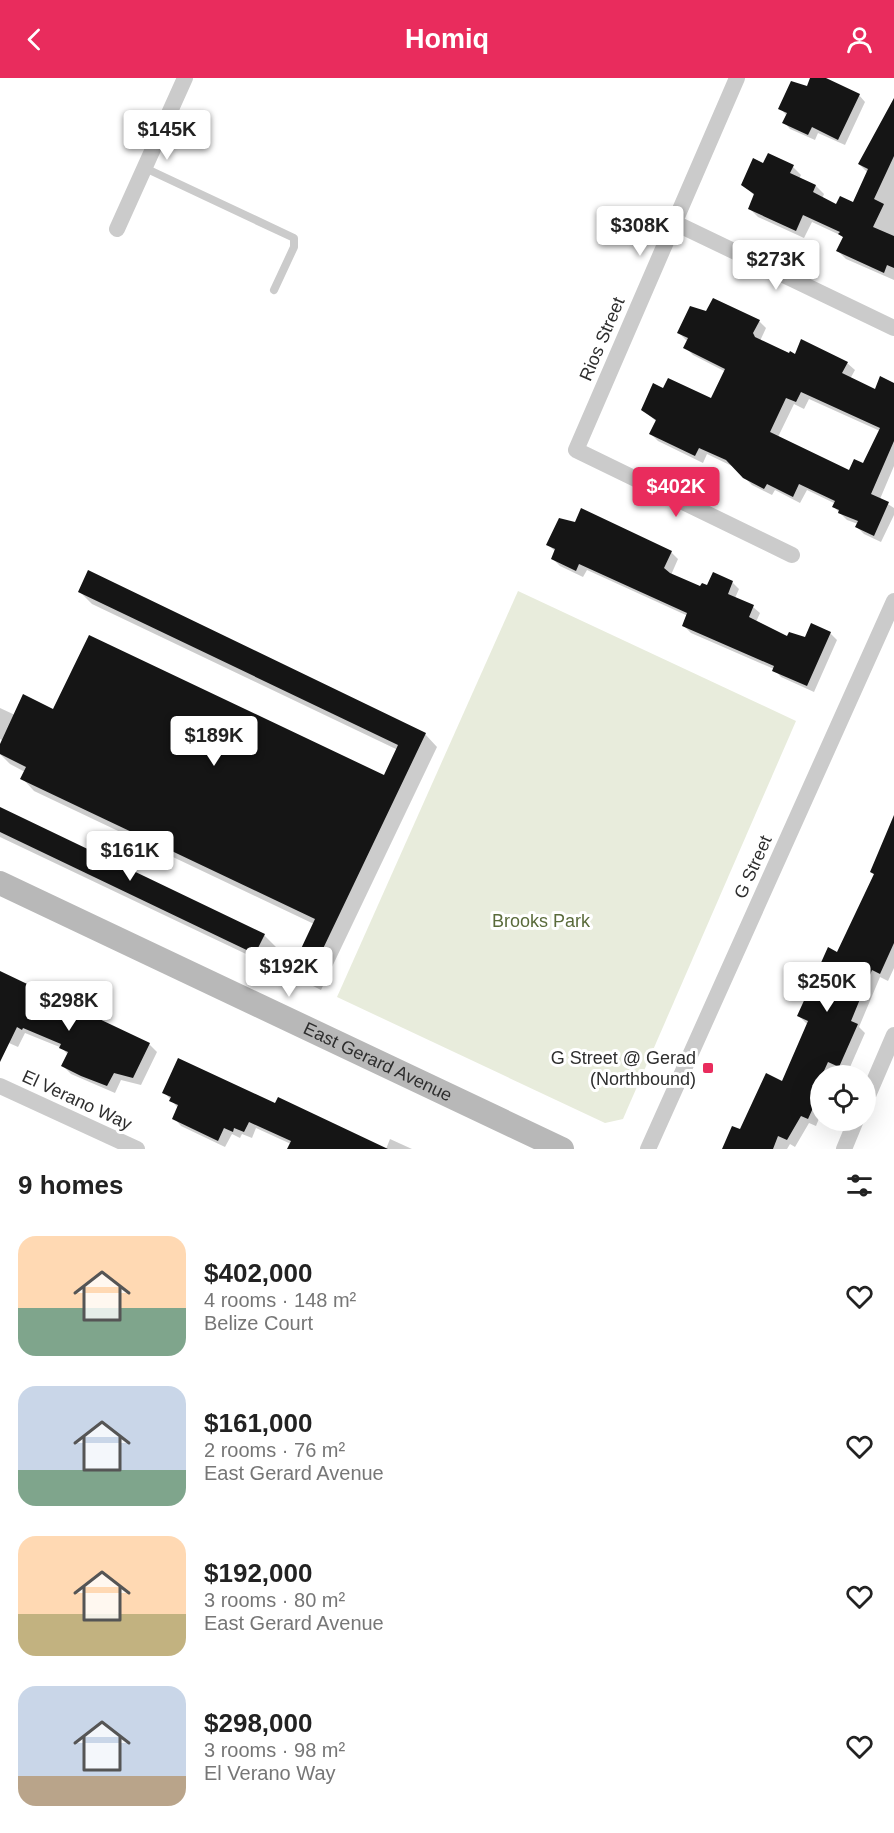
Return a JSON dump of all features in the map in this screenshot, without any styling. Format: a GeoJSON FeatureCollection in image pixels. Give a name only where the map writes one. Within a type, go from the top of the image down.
{"type":"FeatureCollection","features":[{"type":"Feature","properties":{"kind":"street"},"geometry":{"type":"LineString","coordinates":[[117,229],[185,78]]}},
{"type":"Feature","properties":{"kind":"street","name":"Rios Street"},"geometry":{"type":"LineString","coordinates":[[737,78],[576,450],[792,555]]}},
{"type":"Feature","properties":{"kind":"street"},"geometry":{"type":"LineString","coordinates":[[673,222],[894,328]]}},
{"type":"Feature","properties":{"kind":"street","name":"G Street"},"geometry":{"type":"LineString","coordinates":[[648,1149],[894,603]]}},
{"type":"Feature","properties":{"kind":"street","name":"East Gerard Avenue"},"geometry":{"type":"LineString","coordinates":[[0,883],[562,1149]]}},
{"type":"Feature","properties":{"kind":"street"},"geometry":{"type":"LineString","coordinates":[[876,1077],[894,1035]]}},
{"type":"Feature","properties":{"kind":"street","name":"El Verano Way"},"geometry":{"type":"LineString","coordinates":[[0,1086],[137,1149]]}},
{"type":"Feature","properties":{"kind":"street"},"geometry":{"type":"LineString","coordinates":[[844,1149],[851,1131]]}},
{"type":"Feature","properties":{"kind":"lane"},"geometry":{"type":"LineString","coordinates":[[145,168],[294,238],[294,247],[274,290]]}},
{"type":"Feature","properties":{"kind":"green space","name":"Brooks Park"},"geometry":{"type":"Polygon","coordinates":[[[518,591],[796,721],[623,1119],[605,1123],[337,997],[518,591]]]}},
{"type":"Feature","properties":{"kind":"building"},"geometry":{"type":"Polygon","coordinates":[[[810,78],[826,78],[860,94],[838,140],[812,127],[808,135],[782,123],[787,113],[778,109],[791,81],[807,86],[810,78]]]}},
{"type":"Feature","properties":{"kind":"building"},"geometry":{"type":"Polygon","coordinates":[[[894,98],[894,156],[874,199],[884,204],[873,227],[894,236],[894,268],[887,265],[884,273],[836,251],[843,237],[838,234],[840,232],[803,215],[796,231],[748,209],[754,194],[741,185],[753,158],[763,163],[768,153],[794,165],[790,173],[816,185],[813,192],[836,204],[840,196],[853,202],[868,169],[858,164],[894,98]]]}},
{"type":"Feature","properties":{"kind":"building"},"geometry":{"type":"Polygon","coordinates":[[[713,298],[760,320],[753,333],[755,337],[789,353],[790,351],[795,354],[801,339],[848,362],[842,373],[875,389],[880,376],[894,383],[894,441],[871,494],[889,502],[874,536],[855,527],[858,521],[838,513],[839,510],[832,507],[835,501],[799,484],[793,497],[767,484],[764,489],[743,478],[726,460],[699,448],[695,456],[649,434],[656,420],[641,410],[653,383],[663,388],[668,378],[711,398],[725,369],[683,348],[688,338],[677,333],[690,306],[706,311],[713,298]],[[801,392],[796,402],[786,398],[770,432],[849,470],[854,459],[863,463],[880,428],[801,392]]]}},
{"type":"Feature","properties":{"kind":"building"},"geometry":{"type":"Polygon","coordinates":[[[581,508],[672,551],[664,568],[670,573],[700,586],[702,583],[707,585],[713,572],[733,581],[728,594],[754,605],[749,617],[787,636],[789,632],[805,637],[811,623],[831,632],[807,686],[772,671],[774,666],[682,626],[687,613],[579,564],[576,571],[551,559],[555,549],[546,545],[559,518],[575,522],[581,508]]]}},
{"type":"Feature","properties":{"kind":"building"},"geometry":{"type":"Polygon","coordinates":[[[88,570],[426,733],[309,978],[291,970],[315,919],[20,779],[26,767],[0,754],[0,744],[23,694],[53,709],[89,635],[384,775],[398,745],[78,592],[88,570]]]}},
{"type":"Feature","properties":{"kind":"building"},"geometry":{"type":"Polygon","coordinates":[[[0,807],[265,934],[255,954],[0,832],[0,807]]]}},
{"type":"Feature","properties":{"kind":"building"},"geometry":{"type":"Polygon","coordinates":[[[894,815],[894,943],[880,974],[872,970],[851,1021],[858,1024],[840,1065],[828,1062],[827,1065],[810,1065],[810,1115],[808,1119],[801,1116],[787,1140],[778,1136],[773,1149],[722,1149],[732,1126],[740,1129],[766,1073],[782,1081],[808,1021],[797,1016],[828,947],[837,952],[874,874],[870,872],[894,815]]]}},
{"type":"Feature","properties":{"kind":"building"},"geometry":{"type":"Polygon","coordinates":[[[0,971],[69,1004],[71,1000],[97,1012],[95,1017],[150,1043],[133,1078],[114,1073],[107,1086],[81,1076],[61,1066],[68,1052],[59,1048],[61,1044],[17,1027],[0,1062],[0,971]]]}},
{"type":"Feature","properties":{"kind":"building"},"geometry":{"type":"Polygon","coordinates":[[[178,1058],[275,1103],[278,1097],[388,1149],[287,1149],[291,1141],[249,1122],[244,1132],[234,1128],[233,1132],[224,1128],[218,1141],[172,1119],[178,1105],[169,1101],[171,1097],[162,1093],[178,1058]]]}},
{"type":"Feature","properties":{"kind":"place","name":"G Street @ Gerad (Northbound)"},"geometry":{"type":"Point","coordinates":[708,1068]}}]}
